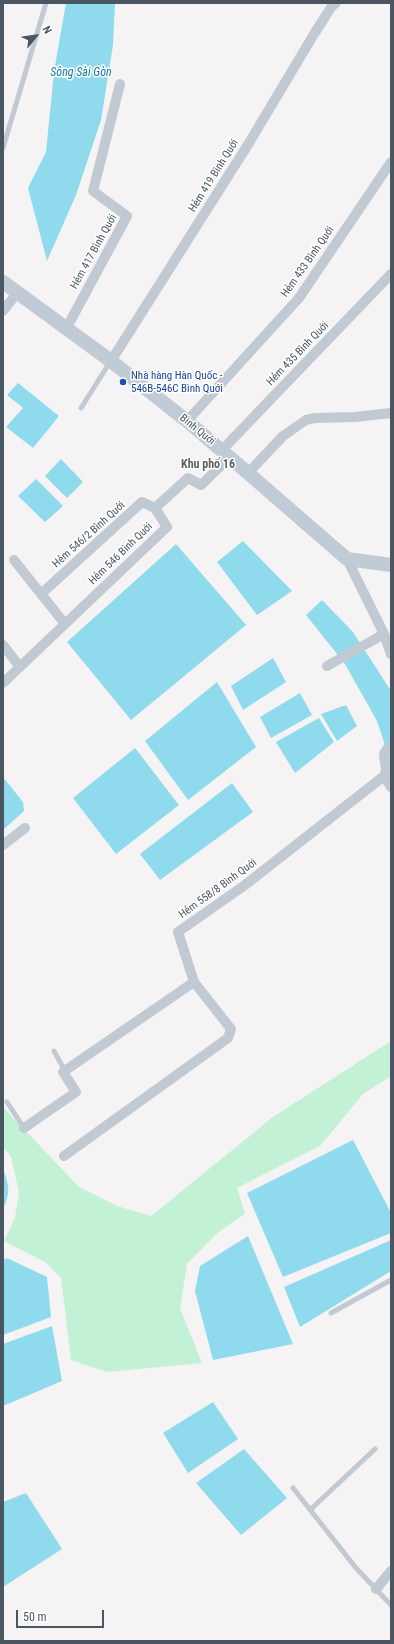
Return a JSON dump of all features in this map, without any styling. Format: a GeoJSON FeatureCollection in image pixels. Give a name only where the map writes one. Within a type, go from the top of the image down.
{"type":"FeatureCollection","features":[{"type":"Feature","properties":{"kind":"main road","name":"Bình Quới"},"geometry":{"type":"LineString","coordinates":[[3,282],[66,329],[108,366],[187,421],[347,559]]}},
{"type":"Feature","properties":{"kind":"main road"},"geometry":{"type":"LineString","coordinates":[[347,559],[391,565]]}},
{"type":"Feature","properties":{"kind":"street","name":"Hẻm 419 Bình Quới"},"geometry":{"type":"LineString","coordinates":[[108,366],[249,143],[314,34],[332,6],[336,3]]}},
{"type":"Feature","properties":{"kind":"street","name":"Hẻm 417 Bình Quới"},"geometry":{"type":"LineString","coordinates":[[66,329],[127,216],[94,191],[120,84]]}},
{"type":"Feature","properties":{"kind":"street","name":"Hẻm 433 Bình Quới"},"geometry":{"type":"LineString","coordinates":[[187,421],[299,298],[391,162]]}},
{"type":"Feature","properties":{"kind":"street","name":"Hẻm 435 Bình Quới"},"geometry":{"type":"LineString","coordinates":[[226,454],[391,274]]}},
{"type":"Feature","properties":{"kind":"street"},"geometry":{"type":"LineString","coordinates":[[3,311],[17,293]]}},
{"type":"Feature","properties":{"kind":"street"},"geometry":{"type":"LineString","coordinates":[[248,473],[283,436],[306,420],[391,413]]}},
{"type":"Feature","properties":{"kind":"street","name":"Hẻm 546 Bình Quới"},"geometry":{"type":"LineString","coordinates":[[3,683],[167,527],[155,508],[188,478],[201,485],[226,454]]}},
{"type":"Feature","properties":{"kind":"street","name":"Hẻm 546/2 Bình Quới"},"geometry":{"type":"LineString","coordinates":[[41,594],[142,502],[155,508]]}},
{"type":"Feature","properties":{"kind":"street"},"geometry":{"type":"LineString","coordinates":[[347,559],[384,634],[391,654]]}},
{"type":"Feature","properties":{"kind":"street"},"geometry":{"type":"LineString","coordinates":[[14,560],[65,624]]}},
{"type":"Feature","properties":{"kind":"street"},"geometry":{"type":"LineString","coordinates":[[327,666],[384,634]]}},
{"type":"Feature","properties":{"kind":"street"},"geometry":{"type":"LineString","coordinates":[[3,645],[20,667]]}},
{"type":"Feature","properties":{"kind":"street"},"geometry":{"type":"LineString","coordinates":[[387,750],[384,776],[391,787]]}},
{"type":"Feature","properties":{"kind":"street","name":"Hẻm 558/8 Bình Quới"},"geometry":{"type":"LineString","coordinates":[[64,1156],[228,1038],[231,1029],[194,982],[176,933],[245,885],[384,776]]}},
{"type":"Feature","properties":{"kind":"street"},"geometry":{"type":"LineString","coordinates":[[3,845],[25,828]]}},
{"type":"Feature","properties":{"kind":"street"},"geometry":{"type":"LineString","coordinates":[[24,1128],[76,1092],[63,1072],[194,982]]}},
{"type":"Feature","properties":{"kind":"street"},"geometry":{"type":"LineString","coordinates":[[376,1589],[391,1571]]}},
{"type":"Feature","properties":{"kind":"lane"},"geometry":{"type":"LineString","coordinates":[[3,148],[46,3]]}},
{"type":"Feature","properties":{"kind":"lane"},"geometry":{"type":"LineString","coordinates":[[80,408],[108,366]]}},
{"type":"Feature","properties":{"kind":"lane"},"geometry":{"type":"LineString","coordinates":[[54,1051],[65,1071]]}},
{"type":"Feature","properties":{"kind":"lane"},"geometry":{"type":"LineString","coordinates":[[7,1102],[24,1128]]}},
{"type":"Feature","properties":{"kind":"lane"},"geometry":{"type":"LineString","coordinates":[[331,1313],[391,1280]]}},
{"type":"Feature","properties":{"kind":"lane"},"geometry":{"type":"LineString","coordinates":[[310,1510],[376,1449]]}},
{"type":"Feature","properties":{"kind":"lane"},"geometry":{"type":"LineString","coordinates":[[293,1488],[356,1568],[391,1605]]}},
{"type":"Feature","properties":{"kind":"green space"},"geometry":{"type":"Polygon","coordinates":[[[391,1041],[391,1076],[363,1094],[320,1146],[237,1188],[245,1214],[217,1233],[187,1264],[180,1308],[202,1363],[107,1372],[71,1360],[61,1278],[45,1262],[4,1241],[15,1218],[19,1192],[11,1157],[3,1147],[3,1107],[79,1187],[117,1206],[151,1216],[273,1117],[391,1041]]]}},
{"type":"Feature","properties":{"kind":"water","name":"Sông Sài Gòn"},"geometry":{"type":"Polygon","coordinates":[[[66,3],[115,3],[113,45],[101,120],[76,195],[47,261],[28,188],[46,152],[54,72],[66,3]]]}},
{"type":"Feature","properties":{"kind":"water"},"geometry":{"type":"Polygon","coordinates":[[[18,383],[59,416],[33,448],[6,427],[23,408],[7,395],[18,383]]]}},
{"type":"Feature","properties":{"kind":"water"},"geometry":{"type":"Polygon","coordinates":[[[61,459],[83,482],[67,498],[45,476],[61,459]]]}},
{"type":"Feature","properties":{"kind":"water"},"geometry":{"type":"Polygon","coordinates":[[[36,479],[63,506],[45,522],[18,496],[36,479]]]}},
{"type":"Feature","properties":{"kind":"water"},"geometry":{"type":"Polygon","coordinates":[[[243,541],[292,591],[257,615],[217,562],[243,541]]]}},
{"type":"Feature","properties":{"kind":"water"},"geometry":{"type":"Polygon","coordinates":[[[176,544],[246,625],[131,720],[67,642],[176,544]]]}},
{"type":"Feature","properties":{"kind":"water"},"geometry":{"type":"Polygon","coordinates":[[[322,600],[353,632],[391,691],[391,763],[377,721],[345,664],[306,615],[322,600]]]}},
{"type":"Feature","properties":{"kind":"water"},"geometry":{"type":"Polygon","coordinates":[[[273,658],[286,682],[243,710],[231,686],[273,658]]]}},
{"type":"Feature","properties":{"kind":"water"},"geometry":{"type":"Polygon","coordinates":[[[217,682],[256,747],[188,800],[145,741],[217,682]]]}},
{"type":"Feature","properties":{"kind":"water"},"geometry":{"type":"Polygon","coordinates":[[[300,693],[312,715],[271,738],[260,717],[300,693]]]}},
{"type":"Feature","properties":{"kind":"water"},"geometry":{"type":"Polygon","coordinates":[[[346,705],[357,726],[337,741],[321,714],[346,705]]]}},
{"type":"Feature","properties":{"kind":"water"},"geometry":{"type":"Polygon","coordinates":[[[319,718],[334,742],[295,773],[276,742],[319,718]]]}},
{"type":"Feature","properties":{"kind":"water"},"geometry":{"type":"Polygon","coordinates":[[[135,748],[179,805],[116,854],[73,798],[135,748]]]}},
{"type":"Feature","properties":{"kind":"water"},"geometry":{"type":"Polygon","coordinates":[[[3,777],[23,802],[24,811],[3,830],[3,777]]]}},
{"type":"Feature","properties":{"kind":"water"},"geometry":{"type":"Polygon","coordinates":[[[232,783],[253,812],[160,880],[140,854],[232,783]]]}},
{"type":"Feature","properties":{"kind":"water"},"geometry":{"type":"Polygon","coordinates":[[[353,1140],[391,1213],[391,1233],[283,1277],[247,1193],[353,1140]]]}},
{"type":"Feature","properties":{"kind":"water"},"geometry":{"type":"Polygon","coordinates":[[[3,1169],[7,1179],[8,1193],[6,1203],[3,1208],[3,1169]]]}},
{"type":"Feature","properties":{"kind":"water"},"geometry":{"type":"Polygon","coordinates":[[[248,1236],[293,1344],[213,1360],[195,1291],[200,1266],[248,1236]]]}},
{"type":"Feature","properties":{"kind":"water"},"geometry":{"type":"Polygon","coordinates":[[[391,1240],[391,1271],[300,1327],[284,1287],[391,1240]]]}},
{"type":"Feature","properties":{"kind":"water"},"geometry":{"type":"Polygon","coordinates":[[[7,1258],[47,1277],[51,1317],[3,1335],[3,1260],[7,1258]]]}},
{"type":"Feature","properties":{"kind":"water"},"geometry":{"type":"Polygon","coordinates":[[[52,1326],[62,1381],[3,1406],[3,1344],[52,1326]]]}},
{"type":"Feature","properties":{"kind":"water"},"geometry":{"type":"Polygon","coordinates":[[[213,1402],[238,1439],[188,1473],[163,1433],[213,1402]]]}},
{"type":"Feature","properties":{"kind":"water"},"geometry":{"type":"Polygon","coordinates":[[[244,1449],[287,1498],[241,1535],[196,1483],[244,1449]]]}},
{"type":"Feature","properties":{"kind":"water"},"geometry":{"type":"Polygon","coordinates":[[[26,1493],[62,1549],[3,1587],[3,1502],[26,1493]]]}},
{"type":"Feature","properties":{"kind":"place","name":"Nhà hàng Hàn Quốc - 546B-546C Bình Quới"},"geometry":{"type":"Point","coordinates":[123,382]}},
{"type":"Feature","properties":{"kind":"district","name":"Khu phố 16"},"geometry":{"type":"Point","coordinates":[208,465]}}]}
